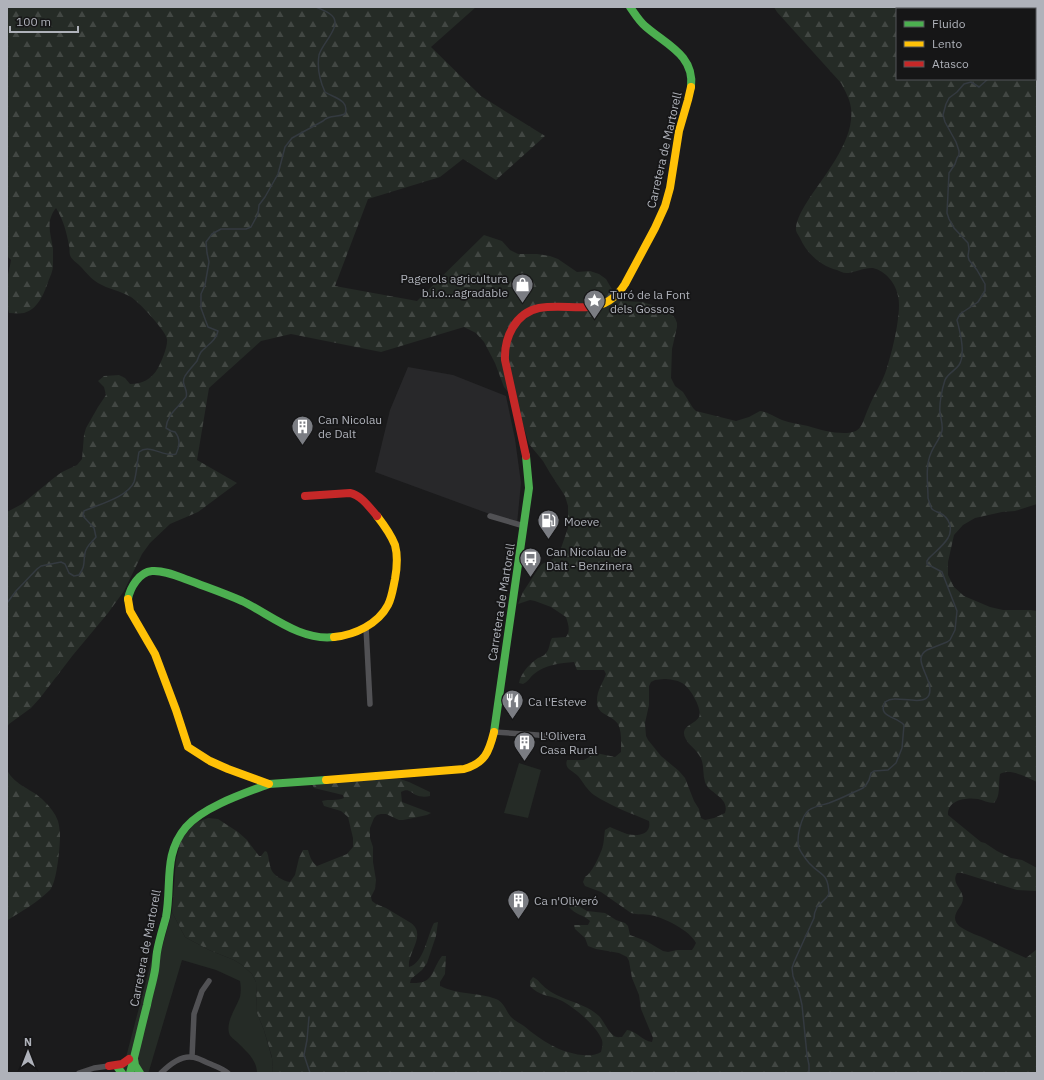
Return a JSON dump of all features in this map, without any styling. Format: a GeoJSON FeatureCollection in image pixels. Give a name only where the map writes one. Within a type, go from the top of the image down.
{"type":"FeatureCollection","features":[{"type":"Feature","properties":{"kind":"main road","name":"Carretera de Martorell"},"geometry":{"type":"LineString","coordinates":[[124,1070],[133,1056],[156,966],[157,954],[168,904],[170,859],[175,845],[188,825],[201,814],[268,784],[464,769],[476,765],[485,756],[491,744],[524,526],[528,488],[527,465],[505,360],[504,351],[508,334],[517,321],[530,310],[546,307],[601,305],[611,300],[620,290],[656,226],[665,206],[678,137],[692,83],[692,75],[689,66],[683,58],[646,26],[630,7]]}},
{"type":"Feature","properties":{"kind":"main road"},"geometry":{"type":"LineString","coordinates":[[268,784],[210,761],[188,747],[155,654],[130,611],[128,602],[129,594],[133,586],[140,578],[149,572],[161,572],[180,577],[232,597],[310,635],[323,638],[354,634],[366,627],[382,613],[388,603],[397,572],[396,548],[392,538],[378,518],[355,494],[305,496]]}},
{"type":"Feature","properties":{"kind":"main road"},"geometry":{"type":"LineString","coordinates":[[133,1056],[135,1065],[140,1073]]}},
{"type":"Feature","properties":{"kind":"main road"},"geometry":{"type":"LineString","coordinates":[[109,1066],[124,1070]]}},
{"type":"Feature","properties":{"kind":"street"},"geometry":{"type":"LineString","coordinates":[[490,516],[524,526]]}},
{"type":"Feature","properties":{"kind":"street"},"geometry":{"type":"LineString","coordinates":[[366,627],[370,704]]}},
{"type":"Feature","properties":{"kind":"street"},"geometry":{"type":"LineString","coordinates":[[494,732],[557,738]]}},
{"type":"Feature","properties":{"kind":"street"},"geometry":{"type":"LineString","coordinates":[[192,1057],[194,1014],[198,1000],[208,981]]}},
{"type":"Feature","properties":{"kind":"street"},"geometry":{"type":"LineString","coordinates":[[161,1073],[169,1065],[186,1057],[192,1057],[223,1069],[228,1073]]}},
{"type":"Feature","properties":{"kind":"street"},"geometry":{"type":"LineString","coordinates":[[79,1073],[94,1068],[109,1066]]}},
{"type":"Feature","properties":{"kind":"shaded area"},"geometry":{"type":"Polygon","coordinates":[[[408,367],[453,375],[506,396],[515,439],[521,483],[517,524],[375,472],[390,410],[408,367]]]}},
{"type":"Feature","properties":{"kind":"green space"},"geometry":{"type":"Polygon","coordinates":[[[7,7],[476,7],[431,47],[481,96],[545,136],[496,180],[463,159],[440,177],[368,199],[335,286],[417,301],[484,235],[502,241],[510,250],[518,254],[550,256],[558,259],[577,272],[590,271],[599,274],[606,279],[613,291],[623,301],[642,302],[656,306],[672,315],[675,318],[677,327],[672,349],[671,378],[675,386],[683,392],[696,411],[736,421],[749,417],[760,411],[766,412],[785,421],[826,431],[849,433],[857,430],[861,426],[870,403],[887,369],[896,330],[899,310],[898,296],[897,291],[890,279],[878,270],[870,268],[845,273],[825,266],[806,249],[796,232],[801,211],[837,157],[843,145],[851,120],[851,108],[841,83],[774,7],[1037,7],[1037,504],[1015,511],[1002,512],[975,518],[963,525],[954,535],[948,562],[948,575],[954,587],[964,596],[990,607],[1003,610],[1037,611],[1037,782],[1014,773],[1004,772],[1000,774],[998,797],[994,803],[978,799],[963,799],[951,806],[948,815],[981,842],[1011,858],[1022,860],[1037,868],[1037,894],[1036,891],[1017,890],[962,873],[957,873],[955,880],[962,894],[963,901],[955,915],[955,918],[958,925],[965,930],[1026,958],[1037,949],[1037,1073],[273,1073],[272,1057],[257,1013],[256,982],[252,974],[234,960],[209,950],[185,937],[172,912],[176,860],[181,840],[195,823],[208,818],[218,819],[238,832],[247,840],[259,856],[261,856],[265,851],[267,852],[272,871],[281,879],[290,882],[295,875],[299,858],[303,850],[308,850],[311,859],[317,866],[347,854],[353,847],[353,838],[348,817],[341,811],[324,806],[322,801],[341,799],[344,798],[343,795],[314,788],[312,784],[400,779],[430,792],[430,796],[425,797],[418,796],[407,790],[401,792],[402,802],[431,813],[403,820],[399,820],[386,814],[381,814],[374,818],[370,828],[376,880],[375,889],[371,897],[372,901],[411,923],[415,928],[417,939],[409,962],[409,967],[422,955],[434,923],[438,922],[436,936],[427,963],[422,970],[411,979],[410,983],[418,983],[428,979],[442,956],[446,956],[445,974],[440,982],[440,986],[453,991],[482,995],[499,1000],[509,1015],[556,1048],[583,1055],[601,1052],[602,1040],[590,1023],[565,1003],[556,998],[541,994],[533,989],[530,986],[530,981],[533,977],[553,993],[593,1011],[599,1016],[615,1037],[622,1037],[627,1030],[634,1032],[645,1040],[652,1042],[653,1038],[641,1009],[639,995],[632,978],[627,957],[619,953],[588,946],[585,938],[575,929],[574,925],[588,925],[590,921],[569,907],[570,903],[575,904],[587,911],[605,913],[616,920],[625,923],[628,926],[630,935],[646,941],[663,951],[692,950],[696,943],[689,934],[676,925],[656,916],[631,913],[601,892],[585,886],[583,882],[585,877],[593,868],[601,852],[605,830],[610,827],[627,834],[640,835],[646,832],[649,825],[649,821],[614,806],[594,795],[578,776],[569,769],[566,763],[567,760],[584,760],[596,753],[615,757],[621,752],[621,734],[618,724],[602,712],[597,705],[598,693],[606,674],[604,670],[577,670],[574,662],[569,662],[543,668],[525,683],[519,683],[524,672],[529,666],[547,651],[552,638],[566,637],[568,635],[569,627],[566,617],[551,607],[530,600],[518,604],[523,592],[538,569],[542,564],[553,559],[560,551],[568,528],[568,506],[565,496],[543,461],[529,444],[518,408],[504,387],[495,363],[484,342],[476,333],[464,327],[381,352],[291,334],[261,341],[209,388],[197,460],[237,483],[198,512],[170,524],[150,543],[142,554],[124,591],[108,613],[40,698],[31,708],[7,727],[7,512],[22,504],[62,472],[77,465],[82,459],[86,428],[106,395],[104,387],[98,381],[104,376],[119,375],[125,378],[130,384],[146,380],[152,376],[158,368],[167,342],[162,330],[146,310],[135,300],[95,281],[72,258],[64,226],[56,208],[50,223],[53,249],[52,272],[45,291],[37,305],[24,313],[9,313],[8,309],[6,288],[11,260],[7,256],[7,7]],[[671,679],[655,680],[651,682],[649,686],[649,705],[645,723],[646,736],[661,756],[685,778],[694,801],[699,809],[701,818],[705,820],[714,818],[725,813],[725,803],[707,786],[704,778],[701,758],[684,735],[686,728],[699,717],[699,709],[692,693],[688,688],[680,682],[671,679]]]}},
{"type":"Feature","properties":{"kind":"green space"},"geometry":{"type":"Polygon","coordinates":[[[519,763],[541,770],[528,818],[504,813],[519,763]]]}},
{"type":"Feature","properties":{"kind":"green space"},"geometry":{"type":"Polygon","coordinates":[[[7,770],[19,784],[40,797],[50,808],[58,821],[60,836],[59,856],[55,880],[50,890],[8,920],[7,770]]]}},
{"type":"Feature","properties":{"kind":"green space"},"geometry":{"type":"Polygon","coordinates":[[[172,912],[185,937],[209,950],[234,960],[252,974],[256,982],[257,1013],[264,1030],[272,1058],[273,1073],[257,1073],[257,1068],[253,1060],[229,1033],[228,1028],[230,1019],[240,997],[240,981],[216,970],[182,960],[148,1073],[119,1073],[125,1061],[153,954],[160,955],[172,912]]]}},
{"type":"Feature","properties":{"kind":"waterway"},"geometry":{"type":"LineString","coordinates":[[7,603],[16,591],[41,566],[61,562],[65,564],[69,573],[74,576],[79,575],[83,566],[87,548],[96,537],[94,528],[83,516],[84,511],[119,496],[131,487],[135,478],[139,452],[148,449],[171,455],[176,454],[179,439],[175,432],[166,428],[168,420],[186,397],[187,394],[183,382],[185,376],[197,361],[201,352],[215,338],[218,331],[208,327],[201,308],[201,294],[205,285],[209,262],[206,242],[212,234],[221,229],[246,229],[251,227],[258,214],[259,205],[278,174],[285,147],[292,138],[328,118],[345,114],[346,109],[343,102],[325,92],[320,79],[318,64],[319,55],[331,34],[335,23],[334,18],[330,14],[316,7]]}},
{"type":"Feature","properties":{"kind":"waterway"},"geometry":{"type":"LineString","coordinates":[[809,1073],[802,1005],[792,968],[814,918],[817,907],[829,894],[825,878],[809,863],[799,848],[798,839],[800,828],[804,817],[809,810],[863,788],[869,780],[871,773],[874,771],[888,770],[896,763],[902,748],[904,725],[888,716],[883,711],[885,702],[893,699],[923,700],[927,698],[930,689],[922,664],[922,654],[927,650],[950,640],[955,630],[957,611],[942,572],[927,564],[929,558],[950,535],[950,524],[943,515],[933,510],[928,498],[927,469],[929,458],[942,431],[940,405],[945,380],[959,365],[961,360],[962,343],[957,320],[960,314],[978,302],[985,291],[985,284],[969,260],[968,243],[954,228],[947,213],[949,173],[955,164],[959,151],[943,115],[949,98],[964,84],[971,82],[979,87],[987,80]]}},
{"type":"Feature","properties":{"kind":"waterway"},"geometry":{"type":"LineString","coordinates":[[309,1017],[304,1055],[310,1073]]}},
{"type":"Feature","properties":{"kind":"traffic: fast"},"geometry":{"type":"LineString","coordinates":[[630,7],[643,24],[677,51],[683,58],[688,66],[691,76],[691,87]]}},
{"type":"Feature","properties":{"kind":"traffic: fast"},"geometry":{"type":"LineString","coordinates":[[494,732],[529,488],[526,456]]}},
{"type":"Feature","properties":{"kind":"traffic: fast"},"geometry":{"type":"LineString","coordinates":[[128,599],[131,590],[139,577],[147,572],[161,571],[242,601],[286,626],[298,631],[309,635],[334,637]]}},
{"type":"Feature","properties":{"kind":"traffic: fast"},"geometry":{"type":"LineString","coordinates":[[130,1073],[147,1005],[158,948],[166,917],[171,859],[179,837],[186,827],[203,813],[225,801],[248,792],[269,784],[326,780]]}},
{"type":"Feature","properties":{"kind":"traffic: fast"},"geometry":{"type":"LineString","coordinates":[[134,1059],[135,1065],[140,1073]]}},
{"type":"Feature","properties":{"kind":"traffic: fast"},"geometry":{"type":"LineString","coordinates":[[118,1068],[122,1073]]}},
{"type":"Feature","properties":{"kind":"traffic: slow"},"geometry":{"type":"LineString","coordinates":[[589,307],[605,303],[622,289],[655,228],[665,206],[670,188],[679,131],[691,87]]}},
{"type":"Feature","properties":{"kind":"traffic: slow"},"geometry":{"type":"LineString","coordinates":[[334,637],[350,634],[372,623],[384,612],[388,605],[393,589],[396,571],[396,549],[385,526],[377,516]]}},
{"type":"Feature","properties":{"kind":"traffic: slow"},"geometry":{"type":"LineString","coordinates":[[128,599],[130,611],[155,654],[188,747],[210,761],[269,784]]}},
{"type":"Feature","properties":{"kind":"traffic: slow"},"geometry":{"type":"LineString","coordinates":[[326,780],[464,769],[477,764],[485,756],[494,732]]}},
{"type":"Feature","properties":{"kind":"traffic: jam"},"geometry":{"type":"LineString","coordinates":[[526,456],[505,360],[505,352],[509,335],[517,321],[523,315],[539,308],[589,307]]}},
{"type":"Feature","properties":{"kind":"traffic: jam"},"geometry":{"type":"LineString","coordinates":[[305,496],[354,494],[362,499],[377,516]]}},
{"type":"Feature","properties":{"kind":"traffic: jam"},"geometry":{"type":"LineString","coordinates":[[109,1066],[122,1064],[129,1059]]}},
{"type":"Feature","properties":{"kind":"place","name":"Pagerols agricultura b.i.o...agradable"},"geometry":{"type":"Point","coordinates":[523,304]}},
{"type":"Feature","properties":{"kind":"place","name":"Turó de la Font dels Gossos"},"geometry":{"type":"Point","coordinates":[595,320]}},
{"type":"Feature","properties":{"kind":"place","name":"Can Nicolau de Dalt"},"geometry":{"type":"Point","coordinates":[303,446]}},
{"type":"Feature","properties":{"kind":"place","name":"Moeve"},"geometry":{"type":"Point","coordinates":[549,540]}},
{"type":"Feature","properties":{"kind":"place","name":"Can Nicolau de Dalt - Benzinera"},"geometry":{"type":"Point","coordinates":[530,578]}},
{"type":"Feature","properties":{"kind":"place","name":"Ca l'Esteve"},"geometry":{"type":"Point","coordinates":[512,720]}},
{"type":"Feature","properties":{"kind":"place","name":"L'Olivera Casa Rural"},"geometry":{"type":"Point","coordinates":[525,762]}},
{"type":"Feature","properties":{"kind":"place","name":"Ca n'Oliveró"},"geometry":{"type":"Point","coordinates":[519,920]}}]}
